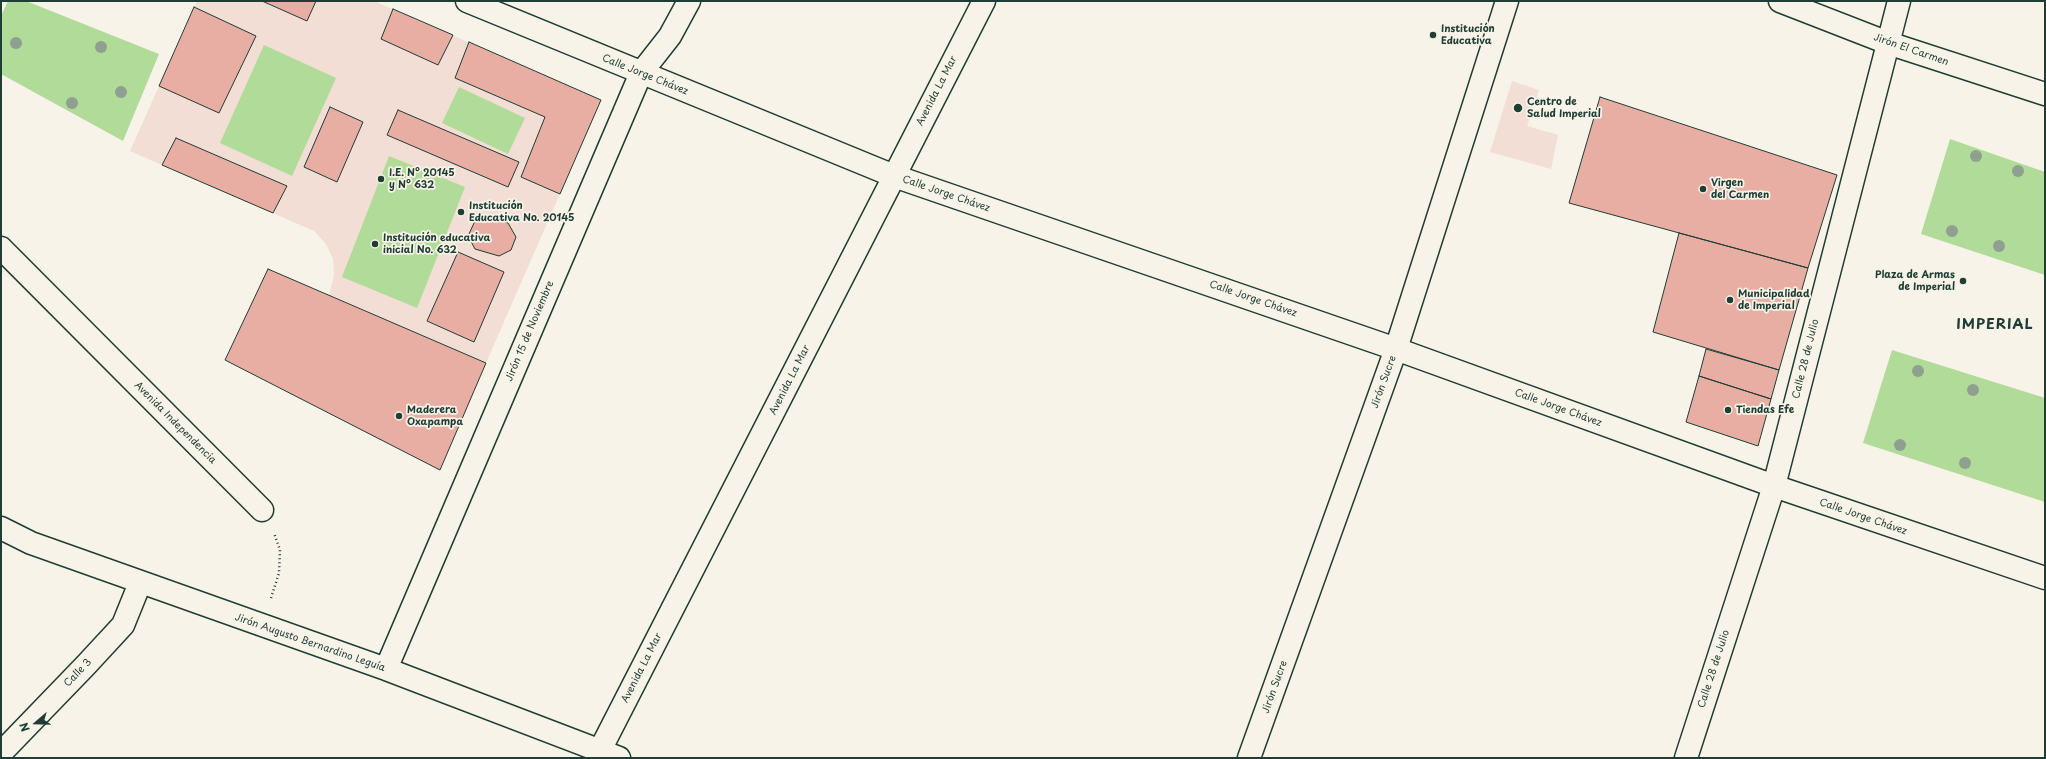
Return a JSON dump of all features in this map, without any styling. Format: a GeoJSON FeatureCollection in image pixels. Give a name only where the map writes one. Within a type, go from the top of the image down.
{"type":"FeatureCollection","features":[{"type":"Feature","properties":{"kind":"main road","name":"Calle Jorge Chávez"},"geometry":{"type":"LineString","coordinates":[[467,1],[894,176],[1396,349],[1774,486],[2045,578]]}},
{"type":"Feature","properties":{"kind":"main road","name":"Jirón 15 de Noviembre"},"geometry":{"type":"LineString","coordinates":[[386,669],[641,73],[670,36],[689,1]]}},
{"type":"Feature","properties":{"kind":"main road","name":"Avenida La Mar"},"geometry":{"type":"LineString","coordinates":[[605,756],[894,176],[984,1]]}},
{"type":"Feature","properties":{"kind":"main road","name":"Jirón Sucre"},"geometry":{"type":"LineString","coordinates":[[1249,758],[1396,349],[1507,1]]}},
{"type":"Feature","properties":{"kind":"main road","name":"Jirón El Carmen"},"geometry":{"type":"LineString","coordinates":[[1780,1],[1888,43],[2045,94]]}},
{"type":"Feature","properties":{"kind":"main road","name":"Calle 28 de Julio"},"geometry":{"type":"LineString","coordinates":[[1686,758],[1774,486],[1899,1]]}},
{"type":"Feature","properties":{"kind":"main road","name":"Avenida Independencia"},"geometry":{"type":"LineString","coordinates":[[1,248],[262,510]]}},
{"type":"Feature","properties":{"kind":"main road","name":"Jirón Augusto Bernardino Leguía"},"geometry":{"type":"LineString","coordinates":[[1,528],[31,543],[140,583],[386,669],[605,756]]}},
{"type":"Feature","properties":{"kind":"main road","name":"Calle 3"},"geometry":{"type":"LineString","coordinates":[[1,753],[123,625],[140,583]]}},
{"type":"Feature","properties":{"kind":"path"},"geometry":{"type":"LineString","coordinates":[[261,626],[279,573],[280,550],[272,527],[262,510]]}},
{"type":"Feature","properties":{"kind":"shaded area","name":"I.E. Nº 20145 y Nº 632"},"geometry":{"type":"Polygon","coordinates":[[[197,1],[374,1],[601,100],[486,363],[329,295],[334,275],[333,259],[326,244],[314,231],[130,151],[197,1]]]}},
{"type":"Feature","properties":{"kind":"shaded area","name":"Centro de Salud Imperial"},"geometry":{"type":"Polygon","coordinates":[[[1512,81],[1539,90],[1527,126],[1558,135],[1551,169],[1490,152],[1512,81]]]}},
{"type":"Feature","properties":{"kind":"green space"},"geometry":{"type":"Polygon","coordinates":[[[8,1],[26,1],[159,54],[123,141],[1,74],[1,16],[8,1]]]}},
{"type":"Feature","properties":{"kind":"green space"},"geometry":{"type":"Polygon","coordinates":[[[264,45],[336,78],[292,176],[220,143],[264,45]]]}},
{"type":"Feature","properties":{"kind":"green space"},"geometry":{"type":"Polygon","coordinates":[[[459,87],[525,118],[508,154],[442,123],[459,87]]]}},
{"type":"Feature","properties":{"kind":"green space"},"geometry":{"type":"Polygon","coordinates":[[[1950,139],[2045,172],[2045,275],[1921,234],[1950,139]]]}},
{"type":"Feature","properties":{"kind":"green space"},"geometry":{"type":"Polygon","coordinates":[[[389,156],[465,187],[417,308],[342,277],[389,156]]]}},
{"type":"Feature","properties":{"kind":"green space"},"geometry":{"type":"Polygon","coordinates":[[[1892,350],[2045,398],[2045,502],[1863,443],[1892,350]]]}},
{"type":"Feature","properties":{"kind":"building"},"geometry":{"type":"Polygon","coordinates":[[[262,1],[316,1],[307,21],[262,1]]]}},
{"type":"Feature","properties":{"kind":"building"},"geometry":{"type":"Polygon","coordinates":[[[194,7],[256,36],[219,113],[159,86],[194,7]]]}},
{"type":"Feature","properties":{"kind":"building"},"geometry":{"type":"Polygon","coordinates":[[[393,9],[453,35],[438,65],[381,39],[393,9]]]}},
{"type":"Feature","properties":{"kind":"building"},"geometry":{"type":"Polygon","coordinates":[[[469,42],[601,100],[560,194],[521,177],[545,117],[455,78],[469,42]]]}},
{"type":"Feature","properties":{"kind":"building","name":"Virgen del Carmen"},"geometry":{"type":"Polygon","coordinates":[[[1600,97],[1837,175],[1808,268],[1569,203],[1600,97]]]}},
{"type":"Feature","properties":{"kind":"building"},"geometry":{"type":"Polygon","coordinates":[[[330,107],[363,122],[337,182],[304,167],[330,107]]]}},
{"type":"Feature","properties":{"kind":"building"},"geometry":{"type":"Polygon","coordinates":[[[398,110],[519,162],[508,187],[387,135],[398,110]]]}},
{"type":"Feature","properties":{"kind":"building"},"geometry":{"type":"Polygon","coordinates":[[[176,138],[287,186],[273,213],[162,165],[176,138]]]}},
{"type":"Feature","properties":{"kind":"building"},"geometry":{"type":"Polygon","coordinates":[[[492,217],[508,223],[516,237],[511,250],[499,256],[475,249],[468,236],[475,221],[492,217]]]}},
{"type":"Feature","properties":{"kind":"building","name":"Municipalidad de Imperial"},"geometry":{"type":"Polygon","coordinates":[[[1679,233],[1808,268],[1779,370],[1653,332],[1679,233]]]}},
{"type":"Feature","properties":{"kind":"building"},"geometry":{"type":"Polygon","coordinates":[[[458,252],[504,272],[474,342],[427,321],[458,252]]]}},
{"type":"Feature","properties":{"kind":"building","name":"Maderera Oxapampa"},"geometry":{"type":"Polygon","coordinates":[[[268,269],[486,363],[440,470],[225,360],[268,269]]]}},
{"type":"Feature","properties":{"kind":"building"},"geometry":{"type":"Polygon","coordinates":[[[1706,349],[1779,370],[1771,399],[1699,376],[1706,349]]]}},
{"type":"Feature","properties":{"kind":"building","name":"Tiendas Efe"},"geometry":{"type":"Polygon","coordinates":[[[1699,376],[1771,399],[1758,446],[1686,422],[1699,376]]]}},
{"type":"Feature","properties":{"kind":"place","name":"Institución Educativa"},"geometry":{"type":"Point","coordinates":[1433,35]}},
{"type":"Feature","properties":{"kind":"place","name":"Centro de Salud Imperial"},"geometry":{"type":"Point","coordinates":[1518,108]}},
{"type":"Feature","properties":{"kind":"place","name":"I.E. Nº 20145 y Nº 632"},"geometry":{"type":"Point","coordinates":[381,179]}},
{"type":"Feature","properties":{"kind":"place","name":"Virgen del Carmen"},"geometry":{"type":"Point","coordinates":[1703,189]}},
{"type":"Feature","properties":{"kind":"place","name":"Institución Educativa No. 20145"},"geometry":{"type":"Point","coordinates":[461,212]}},
{"type":"Feature","properties":{"kind":"place","name":"Institución educativa inicial No. 632"},"geometry":{"type":"Point","coordinates":[375,244]}},
{"type":"Feature","properties":{"kind":"place","name":"Plaza de Armas de Imperial"},"geometry":{"type":"Point","coordinates":[1963,281]}},
{"type":"Feature","properties":{"kind":"place","name":"Municipalidad de Imperial"},"geometry":{"type":"Point","coordinates":[1730,300]}},
{"type":"Feature","properties":{"kind":"place","name":"Tiendas Efe"},"geometry":{"type":"Point","coordinates":[1728,410]}},
{"type":"Feature","properties":{"kind":"place","name":"Maderera Oxapampa"},"geometry":{"type":"Point","coordinates":[399,416]}},
{"type":"Feature","properties":{"kind":"district","name":"IMPERIAL"},"geometry":{"type":"Point","coordinates":[1995,325]}}]}
